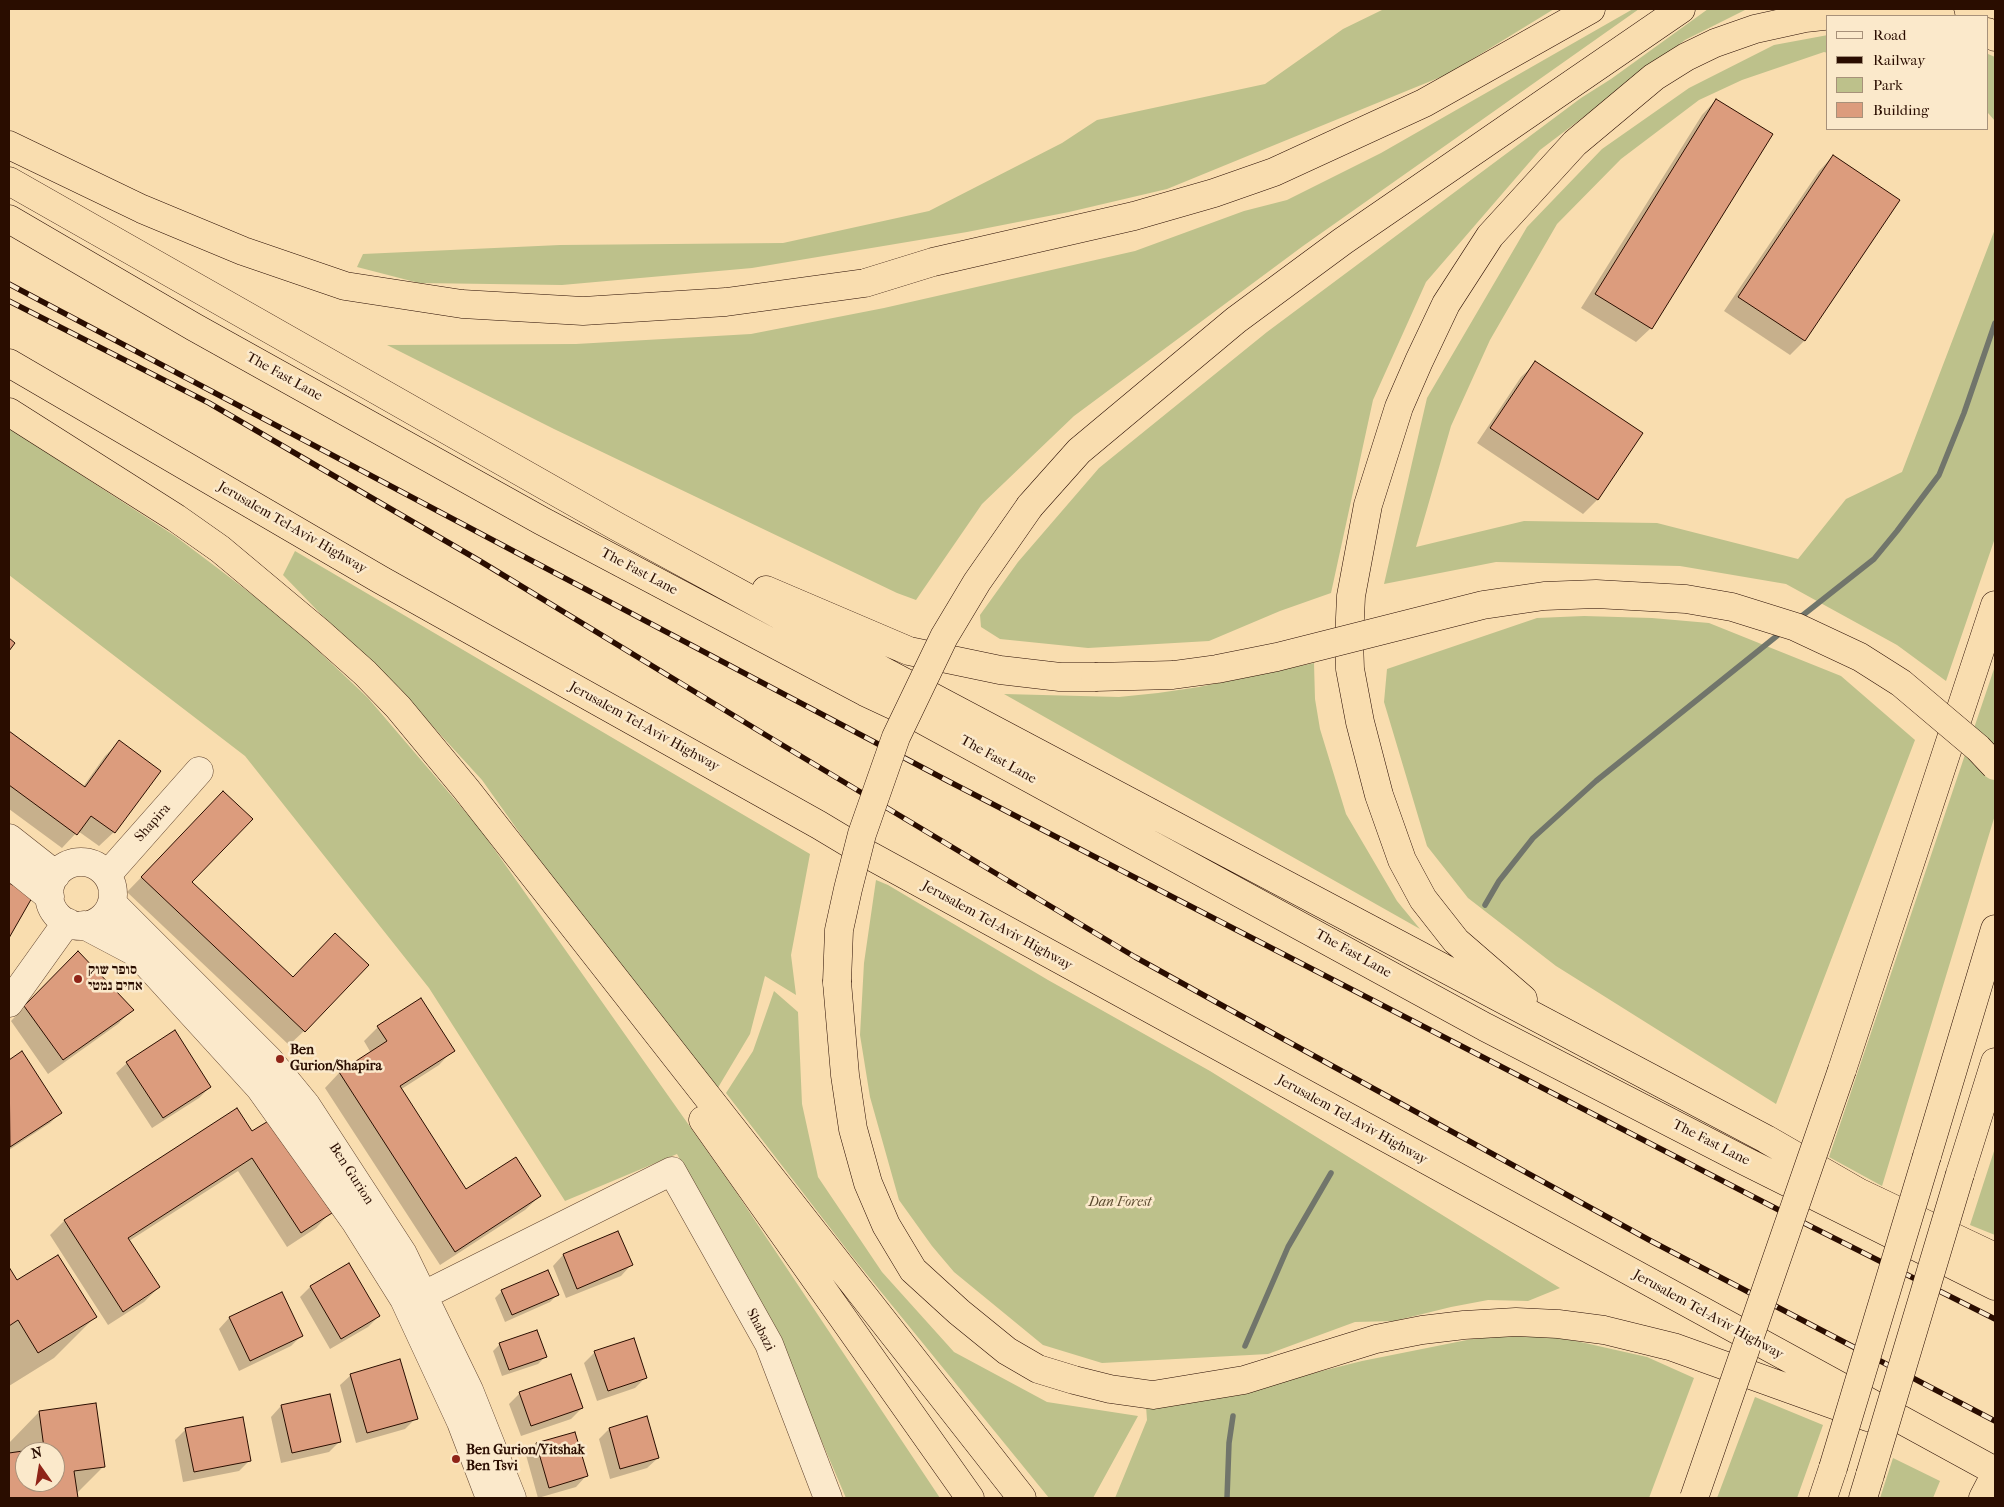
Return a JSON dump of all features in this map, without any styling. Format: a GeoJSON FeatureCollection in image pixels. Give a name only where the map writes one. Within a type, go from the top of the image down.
{"type":"FeatureCollection","features":[{"type":"Feature","properties":{"kind":"highway"},"geometry":{"type":"LineString","coordinates":[[9,145],[142,209],[243,251],[345,286],[462,304],[583,311],[726,302],[865,283],[933,262],[1134,216],[1214,193],[1274,172],[1424,103],[1591,9]]}},
{"type":"Feature","properties":{"kind":"highway"},"geometry":{"type":"LineString","coordinates":[[1681,9],[1351,236],[1236,320],[1079,451],[1030,506],[977,582],[944,637],[896,737],[862,834],[840,930],[837,982],[845,1075],[853,1130],[868,1183],[886,1225],[913,1270],[959,1312],[1007,1351],[1038,1369],[1074,1380],[1110,1389],[1153,1395],[1244,1380],[1376,1339],[1422,1330],[1516,1322],[1558,1324],[1604,1330],[1673,1347],[1953,1448]]}},
{"type":"Feature","properties":{"kind":"highway"},"geometry":{"type":"LineString","coordinates":[[1837,15],[1859,13],[1930,15]]}},
{"type":"Feature","properties":{"kind":"highway"},"geometry":{"type":"LineString","coordinates":[[1560,1031],[1456,941],[1423,898],[1402,860],[1379,795],[1360,722],[1350,669],[1350,614],[1357,559],[1368,505],[1400,406],[1446,304],[1490,236],[1575,143],[1654,77],[1686,57],[1715,43],[1754,29],[1805,18],[1826,16]]}},
{"type":"Feature","properties":{"kind":"highway"},"geometry":{"type":"LineString","coordinates":[[9,181],[616,526],[856,656],[1766,1139],[1858,1192],[1995,1257]]}},
{"type":"Feature","properties":{"kind":"highway","name":"The Fast Lane"},"geometry":{"type":"LineString","coordinates":[[9,218],[194,327],[542,521],[865,692],[910,713],[1486,1027],[1734,1155],[1995,1286]]}},
{"type":"Feature","properties":{"kind":"highway","name":"Jerusalem Tel-Aviv Highway"},"geometry":{"type":"LineString","coordinates":[[9,363],[390,585],[810,820],[869,855],[1953,1448],[1995,1473]]}},
{"type":"Feature","properties":{"kind":"highway"},"geometry":{"type":"LineString","coordinates":[[9,412],[176,518],[220,549],[261,582],[365,673],[398,707],[436,751],[496,827],[1022,1498]]}},
{"type":"Feature","properties":{"kind":"highway"},"geometry":{"type":"LineString","coordinates":[[616,526],[909,651],[1000,670],[1060,677],[1095,678],[1173,674],[1217,669],[1277,657],[1484,606],[1544,596],[1596,594],[1686,599],[1732,607],[1796,627],[1860,657],[1914,693],[1978,748],[1995,766]]}},
{"type":"Feature","properties":{"kind":"highway"},"geometry":{"type":"LineString","coordinates":[[1694,1498],[1842,1070],[1995,605]]}},
{"type":"Feature","properties":{"kind":"highway"},"geometry":{"type":"LineString","coordinates":[[496,827],[970,1498]]}},
{"type":"Feature","properties":{"kind":"highway"},"geometry":{"type":"LineString","coordinates":[[1823,1498],[1995,928]]}},
{"type":"Feature","properties":{"kind":"highway"},"geometry":{"type":"LineString","coordinates":[[1866,1487],[1995,1062]]}},
{"type":"Feature","properties":{"kind":"highway"},"geometry":{"type":"LineString","coordinates":[[1679,1498],[1738,1370]]}},
{"type":"Feature","properties":{"kind":"highway"},"geometry":{"type":"LineString","coordinates":[[900,1398],[960,1498]]}},
{"type":"Feature","properties":{"kind":"highway"},"geometry":{"type":"LineString","coordinates":[[1983,1498],[1995,1473]]}},
{"type":"Feature","properties":{"kind":"street","name":"Shapira"},"geometry":{"type":"LineString","coordinates":[[107,875],[199,771]]}},
{"type":"Feature","properties":{"kind":"street"},"geometry":{"type":"LineString","coordinates":[[9,838],[53,886],[54,909],[76,924]]}},
{"type":"Feature","properties":{"kind":"street"},"geometry":{"type":"LineString","coordinates":[[9,1003],[76,924],[101,919],[112,904],[112,888],[107,875],[100,868],[91,864],[82,862],[72,863],[53,886]]}},
{"type":"Feature","properties":{"kind":"street"},"geometry":{"type":"LineString","coordinates":[[9,864],[53,886]]}},
{"type":"Feature","properties":{"kind":"street","name":"Ben Gurion"},"geometry":{"type":"LineString","coordinates":[[112,904],[269,1060],[306,1106],[402,1254],[415,1300],[490,1498]]}},
{"type":"Feature","properties":{"kind":"street","name":"Ben Gurion"},"geometry":{"type":"LineString","coordinates":[[76,924],[137,953],[260,1088],[355,1221],[415,1300],[469,1390],[512,1498]]}},
{"type":"Feature","properties":{"kind":"street","name":"Shabazi"},"geometry":{"type":"LineString","coordinates":[[415,1300],[672,1171],[769,1344],[828,1498]]}},
{"type":"Feature","properties":{"kind":"green space"},"geometry":{"type":"Polygon","coordinates":[[[1384,9],[1554,9],[1448,74],[1167,189],[1069,212],[967,232],[752,268],[562,285],[419,283],[357,267],[363,254],[560,245],[783,243],[929,211],[1062,143],[1097,120],[1265,84],[1343,29],[1384,9]]]}},
{"type":"Feature","properties":{"kind":"green space"},"geometry":{"type":"Polygon","coordinates":[[[1633,9],[1639,9],[1303,246],[1074,416],[982,504],[916,600],[897,593],[554,429],[387,345],[576,344],[751,334],[884,308],[1135,251],[1244,211],[1287,200],[1381,153],[1633,9]]]}},
{"type":"Feature","properties":{"kind":"green space"},"geometry":{"type":"Polygon","coordinates":[[[1708,9],[1747,9],[1685,40],[1540,150],[1426,282],[1373,400],[1331,593],[1280,611],[1209,641],[1088,648],[1000,639],[981,627],[980,615],[1018,562],[1099,468],[1267,332],[1581,98],[1611,79],[1708,9]]]}},
{"type":"Feature","properties":{"kind":"green space"},"geometry":{"type":"Polygon","coordinates":[[[1826,35],[1826,52],[1742,80],[1699,100],[1621,159],[1557,224],[1490,340],[1451,426],[1416,547],[1524,521],[1657,523],[1798,559],[1846,499],[1902,472],[1995,229],[1995,538],[1946,681],[1897,645],[1786,584],[1680,566],[1496,562],[1384,584],[1427,398],[1527,227],[1602,149],[1689,88],[1774,45],[1826,35]]]}},
{"type":"Feature","properties":{"kind":"green space"},"geometry":{"type":"Polygon","coordinates":[[[1989,54],[1995,57],[1995,121],[1989,114],[1989,54]]]}},
{"type":"Feature","properties":{"kind":"green space"},"geometry":{"type":"Polygon","coordinates":[[[9,428],[175,536],[289,623],[368,698],[480,829],[734,1189],[940,1498],[846,1498],[778,1339],[677,1154],[565,1201],[429,988],[245,756],[9,575],[9,428]]]}},
{"type":"Feature","properties":{"kind":"green space"},"geometry":{"type":"Polygon","coordinates":[[[295,551],[810,854],[791,955],[796,995],[765,976],[750,1034],[713,1096],[588,929],[482,780],[416,708],[283,575],[295,551]]]}},
{"type":"Feature","properties":{"kind":"green space"},"geometry":{"type":"Polygon","coordinates":[[[1584,616],[1652,618],[1709,623],[1841,676],[1915,740],[1776,1104],[1556,966],[1468,898],[1427,846],[1384,702],[1387,669],[1537,618],[1584,616]]]}},
{"type":"Feature","properties":{"kind":"green space"},"geometry":{"type":"Polygon","coordinates":[[[1314,663],[1315,699],[1320,729],[1346,814],[1397,901],[1420,929],[1004,694],[1119,697],[1199,687],[1314,663]]]}},
{"type":"Feature","properties":{"kind":"green space"},"geometry":{"type":"Polygon","coordinates":[[[1995,666],[1995,815],[1882,1186],[1829,1157],[1995,666]]]}},
{"type":"Feature","properties":{"kind":"green space","name":"Dan Forest"},"geometry":{"type":"Polygon","coordinates":[[[876,880],[888,885],[1048,980],[1210,1071],[1560,1288],[1528,1301],[1488,1300],[1394,1321],[1355,1322],[1268,1354],[1102,1363],[1043,1345],[954,1272],[932,1246],[899,1200],[870,1097],[860,1035],[864,963],[876,880]]]}},
{"type":"Feature","properties":{"kind":"green space"},"geometry":{"type":"Polygon","coordinates":[[[774,991],[798,1012],[802,1104],[818,1177],[882,1272],[954,1352],[1047,1402],[1138,1416],[1093,1498],[1049,1498],[851,1255],[726,1093],[753,1051],[774,991]]]}},
{"type":"Feature","properties":{"kind":"green space"},"geometry":{"type":"Polygon","coordinates":[[[1995,1148],[1995,1235],[1970,1225],[1995,1148]]]}},
{"type":"Feature","properties":{"kind":"green space"},"geometry":{"type":"Polygon","coordinates":[[[1530,1334],[1576,1341],[1647,1357],[1694,1378],[1649,1498],[1115,1498],[1147,1420],[1146,1406],[1210,1399],[1362,1361],[1472,1339],[1530,1334]]]}},
{"type":"Feature","properties":{"kind":"green space"},"geometry":{"type":"Polygon","coordinates":[[[1755,1397],[1823,1425],[1797,1498],[1717,1498],[1755,1397]]]}},
{"type":"Feature","properties":{"kind":"green space"},"geometry":{"type":"Polygon","coordinates":[[[1893,1458],[1940,1481],[1933,1498],[1880,1498],[1893,1458]]]}},
{"type":"Feature","properties":{"kind":"building"},"geometry":{"type":"Polygon","coordinates":[[[1716,99],[1773,134],[1652,329],[1595,294],[1716,99]]]}},
{"type":"Feature","properties":{"kind":"building"},"geometry":{"type":"Polygon","coordinates":[[[1833,155],[1900,200],[1805,341],[1738,297],[1833,155]]]}},
{"type":"Feature","properties":{"kind":"building"},"geometry":{"type":"Polygon","coordinates":[[[1535,361],[1643,433],[1598,500],[1490,428],[1535,361]]]}},
{"type":"Feature","properties":{"kind":"building"},"geometry":{"type":"Polygon","coordinates":[[[9,638],[15,643],[9,651],[9,638]]]}},
{"type":"Feature","properties":{"kind":"building"},"geometry":{"type":"Polygon","coordinates":[[[9,731],[85,787],[119,740],[161,771],[115,833],[91,816],[77,835],[9,785],[9,731]]]}},
{"type":"Feature","properties":{"kind":"building"},"geometry":{"type":"Polygon","coordinates":[[[223,791],[253,819],[192,882],[293,977],[335,933],[369,965],[305,1032],[141,877],[223,791]]]}},
{"type":"Feature","properties":{"kind":"building"},"geometry":{"type":"Polygon","coordinates":[[[9,883],[33,896],[9,938],[9,883]]]}},
{"type":"Feature","properties":{"kind":"building","name":"סופר שוק אחים נמטי"},"geometry":{"type":"Polygon","coordinates":[[[78,951],[134,1010],[63,1060],[24,1006],[78,951]]]}},
{"type":"Feature","properties":{"kind":"building"},"geometry":{"type":"Polygon","coordinates":[[[421,998],[455,1051],[400,1086],[466,1189],[516,1157],[541,1196],[455,1252],[339,1072],[387,1041],[377,1026],[421,998]]]}},
{"type":"Feature","properties":{"kind":"building"},"geometry":{"type":"Polygon","coordinates":[[[175,1030],[211,1087],[163,1118],[126,1062],[175,1030]]]}},
{"type":"Feature","properties":{"kind":"building"},"geometry":{"type":"Polygon","coordinates":[[[22,1051],[62,1113],[10,1147],[9,1060],[22,1051]]]}},
{"type":"Feature","properties":{"kind":"building"},"geometry":{"type":"Polygon","coordinates":[[[237,1108],[252,1131],[270,1120],[332,1213],[301,1233],[252,1158],[128,1238],[160,1287],[123,1312],[64,1220],[237,1108]]]}},
{"type":"Feature","properties":{"kind":"building"},"geometry":{"type":"Polygon","coordinates":[[[618,1231],[633,1265],[577,1289],[563,1254],[618,1231]]]}},
{"type":"Feature","properties":{"kind":"building"},"geometry":{"type":"Polygon","coordinates":[[[58,1255],[97,1317],[38,1353],[18,1320],[9,1326],[9,1267],[17,1280],[58,1255]]]}},
{"type":"Feature","properties":{"kind":"building"},"geometry":{"type":"Polygon","coordinates":[[[349,1263],[380,1316],[341,1339],[310,1286],[349,1263]]]}},
{"type":"Feature","properties":{"kind":"building"},"geometry":{"type":"Polygon","coordinates":[[[548,1270],[559,1295],[512,1315],[501,1290],[548,1270]]]}},
{"type":"Feature","properties":{"kind":"building"},"geometry":{"type":"Polygon","coordinates":[[[282,1292],[303,1336],[250,1361],[229,1317],[282,1292]]]}},
{"type":"Feature","properties":{"kind":"building"},"geometry":{"type":"Polygon","coordinates":[[[537,1330],[547,1357],[509,1370],[499,1343],[537,1330]]]}},
{"type":"Feature","properties":{"kind":"building"},"geometry":{"type":"Polygon","coordinates":[[[634,1338],[647,1378],[608,1391],[594,1351],[634,1338]]]}},
{"type":"Feature","properties":{"kind":"building"},"geometry":{"type":"Polygon","coordinates":[[[400,1359],[418,1419],[367,1433],[350,1374],[400,1359]]]}},
{"type":"Feature","properties":{"kind":"building"},"geometry":{"type":"Polygon","coordinates":[[[571,1374],[583,1408],[531,1426],[519,1392],[571,1374]]]}},
{"type":"Feature","properties":{"kind":"building"},"geometry":{"type":"Polygon","coordinates":[[[330,1394],[341,1442],[292,1453],[281,1405],[330,1394]]]}},
{"type":"Feature","properties":{"kind":"building"},"geometry":{"type":"Polygon","coordinates":[[[96,1403],[105,1467],[74,1471],[78,1498],[9,1498],[9,1453],[15,1452],[15,1492],[65,1492],[65,1442],[43,1442],[39,1411],[96,1403]]]}},
{"type":"Feature","properties":{"kind":"building"},"geometry":{"type":"Polygon","coordinates":[[[647,1416],[659,1458],[620,1469],[609,1428],[647,1416]]]}},
{"type":"Feature","properties":{"kind":"building"},"geometry":{"type":"Polygon","coordinates":[[[243,1417],[251,1461],[194,1472],[185,1428],[243,1417]]]}},
{"type":"Feature","properties":{"kind":"building"},"geometry":{"type":"Polygon","coordinates":[[[575,1432],[588,1476],[549,1488],[536,1443],[575,1432]]]}},
{"type":"Feature","properties":{"kind":"waterway"},"geometry":{"type":"LineString","coordinates":[[1798,619],[1874,559],[1939,475],[1964,413],[1995,323]]}},
{"type":"Feature","properties":{"kind":"waterway"},"geometry":{"type":"LineString","coordinates":[[1485,905],[1499,881],[1533,838],[1596,781],[1783,631]]}},
{"type":"Feature","properties":{"kind":"waterway"},"geometry":{"type":"LineString","coordinates":[[1245,1346],[1288,1247],[1331,1173]]}},
{"type":"Feature","properties":{"kind":"waterway"},"geometry":{"type":"LineString","coordinates":[[1227,1498],[1229,1443],[1233,1416]]}},
{"type":"Feature","properties":{"kind":"railway"},"geometry":{"type":"LineString","coordinates":[[9,284],[948,781],[1808,1225],[1995,1319]]}},
{"type":"Feature","properties":{"kind":"railway"},"geometry":{"type":"LineString","coordinates":[[9,301],[209,403],[480,561],[1135,957],[1651,1241],[1995,1421]]}},
{"type":"Feature","properties":{"kind":"place","name":"סופר שוק אחים נמטי"},"geometry":{"type":"Point","coordinates":[78,979]}},
{"type":"Feature","properties":{"kind":"place","name":"Ben Gurion/Shapira"},"geometry":{"type":"Point","coordinates":[280,1059]}},
{"type":"Feature","properties":{"kind":"place","name":"Ben Gurion/Yitshak Ben Tsvi"},"geometry":{"type":"Point","coordinates":[456,1459]}}]}
